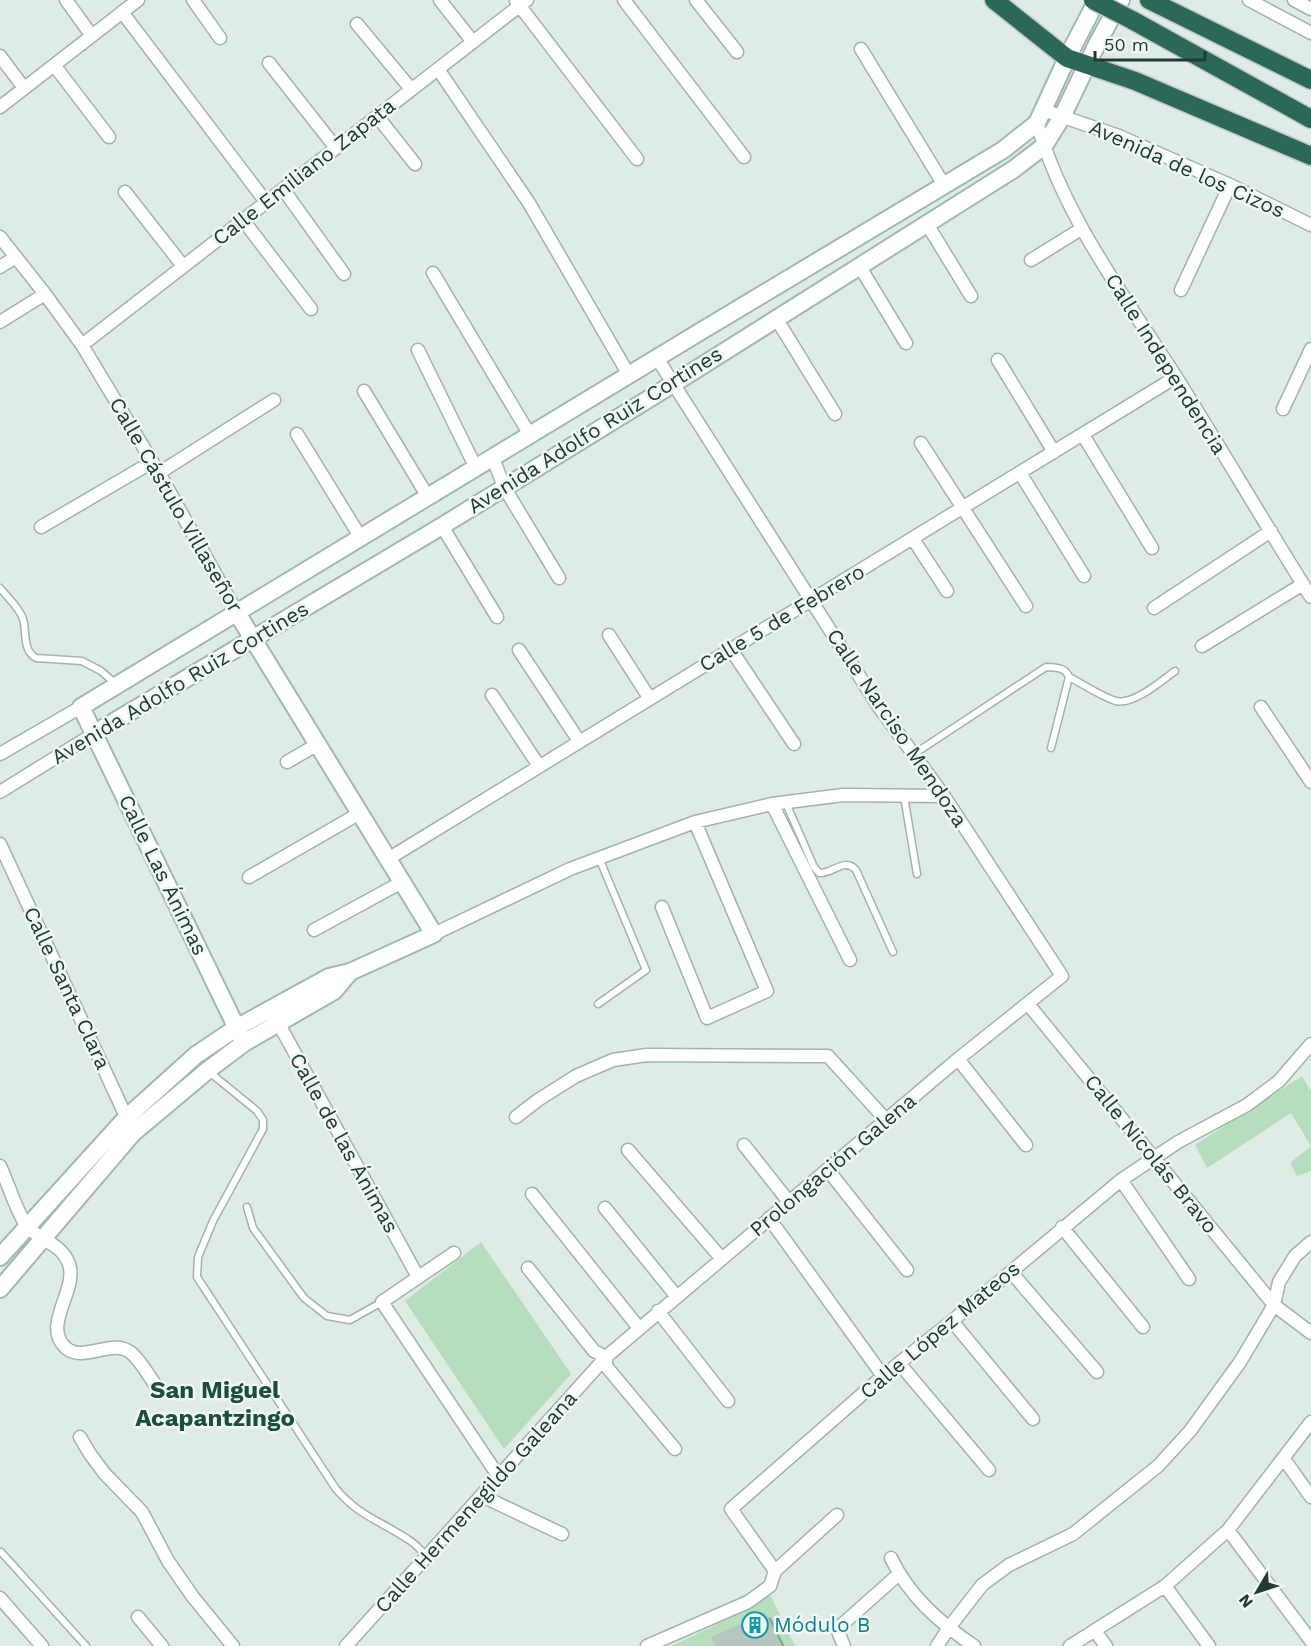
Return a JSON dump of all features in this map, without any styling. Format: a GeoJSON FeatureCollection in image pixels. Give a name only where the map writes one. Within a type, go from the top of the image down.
{"type":"FeatureCollection","features":[{"type":"Feature","properties":{"kind":"highway"},"geometry":{"type":"LineString","coordinates":[[994,0],[1067,58],[1135,81],[1311,156]]}},
{"type":"Feature","properties":{"kind":"highway"},"geometry":{"type":"LineString","coordinates":[[1095,0],[1311,119]]}},
{"type":"Feature","properties":{"kind":"highway"},"geometry":{"type":"LineString","coordinates":[[1149,0],[1311,80]]}},
{"type":"Feature","properties":{"kind":"street"},"geometry":{"type":"LineString","coordinates":[[66,0],[92,36]]}},
{"type":"Feature","properties":{"kind":"street"},"geometry":{"type":"LineString","coordinates":[[0,107],[138,0]]}},
{"type":"Feature","properties":{"kind":"street"},"geometry":{"type":"LineString","coordinates":[[193,0],[220,38]]}},
{"type":"Feature","properties":{"kind":"street"},"geometry":{"type":"LineString","coordinates":[[440,0],[473,42]]}},
{"type":"Feature","properties":{"kind":"street"},"geometry":{"type":"LineString","coordinates":[[624,0],[744,156]]}},
{"type":"Feature","properties":{"kind":"street"},"geometry":{"type":"LineString","coordinates":[[696,0],[737,52]]}},
{"type":"Feature","properties":{"kind":"street","name":"Avenida Adolfo Ruiz Cortines"},"geometry":{"type":"LineString","coordinates":[[0,754],[1003,150],[1040,117],[1095,0]]}},
{"type":"Feature","properties":{"kind":"street","name":"Avenida Adolfo Ruiz Cortines"},"geometry":{"type":"LineString","coordinates":[[0,792],[674,384],[1014,169],[1044,146],[1062,117],[1121,0]]}},
{"type":"Feature","properties":{"kind":"street"},"geometry":{"type":"LineString","coordinates":[[1249,0],[1311,33]]}},
{"type":"Feature","properties":{"kind":"street"},"geometry":{"type":"LineString","coordinates":[[1294,0],[1311,9]]}},
{"type":"Feature","properties":{"kind":"street"},"geometry":{"type":"LineString","coordinates":[[521,2],[637,159]]}},
{"type":"Feature","properties":{"kind":"street","name":"Calle Emiliano Zapata"},"geometry":{"type":"LineString","coordinates":[[82,345],[266,202],[286,193],[336,148],[521,2]]}},
{"type":"Feature","properties":{"kind":"street"},"geometry":{"type":"LineString","coordinates":[[122,12],[266,202]]}},
{"type":"Feature","properties":{"kind":"street"},"geometry":{"type":"LineString","coordinates":[[357,24],[411,89]]}},
{"type":"Feature","properties":{"kind":"street"},"geometry":{"type":"LineString","coordinates":[[861,50],[944,185]]}},
{"type":"Feature","properties":{"kind":"street"},"geometry":{"type":"LineString","coordinates":[[0,56],[24,88]]}},
{"type":"Feature","properties":{"kind":"street"},"geometry":{"type":"LineString","coordinates":[[269,63],[336,148]]}},
{"type":"Feature","properties":{"kind":"street"},"geometry":{"type":"LineString","coordinates":[[54,65],[109,137]]}},
{"type":"Feature","properties":{"kind":"street"},"geometry":{"type":"LineString","coordinates":[[438,69],[529,203],[629,375]]}},
{"type":"Feature","properties":{"kind":"street"},"geometry":{"type":"LineString","coordinates":[[377,116],[415,164]]}},
{"type":"Feature","properties":{"kind":"street","name":"Avenida de los Cizos"},"geometry":{"type":"LineString","coordinates":[[1040,117],[1062,117],[1119,136],[1230,185],[1311,225]]}},
{"type":"Feature","properties":{"kind":"street","name":"Calle Independencia"},"geometry":{"type":"LineString","coordinates":[[1040,117],[1044,146],[1081,229],[1176,377],[1311,597]]}},
{"type":"Feature","properties":{"kind":"street"},"geometry":{"type":"LineString","coordinates":[[1003,150],[1014,169]]}},
{"type":"Feature","properties":{"kind":"street"},"geometry":{"type":"LineString","coordinates":[[1181,290],[1230,185]]}},
{"type":"Feature","properties":{"kind":"street"},"geometry":{"type":"LineString","coordinates":[[125,192],[183,266]]}},
{"type":"Feature","properties":{"kind":"street"},"geometry":{"type":"LineString","coordinates":[[286,193],[344,274]]}},
{"type":"Feature","properties":{"kind":"street"},"geometry":{"type":"LineString","coordinates":[[243,220],[311,309]]}},
{"type":"Feature","properties":{"kind":"street"},"geometry":{"type":"LineString","coordinates":[[927,224],[971,296]]}},
{"type":"Feature","properties":{"kind":"street"},"geometry":{"type":"LineString","coordinates":[[1031,260],[1081,229]]}},
{"type":"Feature","properties":{"kind":"street","name":"Calle Cástulo Villaseñor"},"geometry":{"type":"LineString","coordinates":[[0,237],[82,345],[159,473],[237,613],[434,934]]}},
{"type":"Feature","properties":{"kind":"street"},"geometry":{"type":"LineString","coordinates":[[0,267],[16,257]]}},
{"type":"Feature","properties":{"kind":"street"},"geometry":{"type":"LineString","coordinates":[[860,267],[906,343]]}},
{"type":"Feature","properties":{"kind":"street"},"geometry":{"type":"LineString","coordinates":[[434,273],[530,435]]}},
{"type":"Feature","properties":{"kind":"street"},"geometry":{"type":"LineString","coordinates":[[0,322],[45,294]]}},
{"type":"Feature","properties":{"kind":"street"},"geometry":{"type":"LineString","coordinates":[[723,318],[738,342]]}},
{"type":"Feature","properties":{"kind":"street"},"geometry":{"type":"LineString","coordinates":[[776,318],[835,414]]}},
{"type":"Feature","properties":{"kind":"street"},"geometry":{"type":"LineString","coordinates":[[1283,409],[1311,349]]}},
{"type":"Feature","properties":{"kind":"street"},"geometry":{"type":"LineString","coordinates":[[418,350],[476,468]]}},
{"type":"Feature","properties":{"kind":"street","name":"Calle Narciso Mendoza"},"geometry":{"type":"LineString","coordinates":[[657,358],[879,707],[944,795],[1062,976]]}},
{"type":"Feature","properties":{"kind":"street"},"geometry":{"type":"LineString","coordinates":[[998,360],[1054,452]]}},
{"type":"Feature","properties":{"kind":"street","name":"Calle 5 de Febrero"},"geometry":{"type":"LineString","coordinates":[[388,859],[1176,377]]}},
{"type":"Feature","properties":{"kind":"street"},"geometry":{"type":"LineString","coordinates":[[364,391],[428,497]]}},
{"type":"Feature","properties":{"kind":"street"},"geometry":{"type":"LineString","coordinates":[[159,473],[274,400]]}},
{"type":"Feature","properties":{"kind":"street"},"geometry":{"type":"LineString","coordinates":[[297,435],[361,538]]}},
{"type":"Feature","properties":{"kind":"street"},"geometry":{"type":"LineString","coordinates":[[1083,435],[1152,548]]}},
{"type":"Feature","properties":{"kind":"street"},"geometry":{"type":"LineString","coordinates":[[921,443],[1026,606]]}},
{"type":"Feature","properties":{"kind":"street"},"geometry":{"type":"LineString","coordinates":[[493,458],[504,487],[559,578]]}},
{"type":"Feature","properties":{"kind":"street"},"geometry":{"type":"LineString","coordinates":[[40,527],[152,462]]}},
{"type":"Feature","properties":{"kind":"street"},"geometry":{"type":"LineString","coordinates":[[1020,474],[1084,576]]}},
{"type":"Feature","properties":{"kind":"street"},"geometry":{"type":"LineString","coordinates":[[442,526],[497,616]]}},
{"type":"Feature","properties":{"kind":"street"},"geometry":{"type":"LineString","coordinates":[[1154,608],[1271,531]]}},
{"type":"Feature","properties":{"kind":"street"},"geometry":{"type":"LineString","coordinates":[[913,539],[947,591]]}},
{"type":"Feature","properties":{"kind":"street"},"geometry":{"type":"LineString","coordinates":[[1202,646],[1303,584]]}},
{"type":"Feature","properties":{"kind":"street"},"geometry":{"type":"LineString","coordinates":[[609,635],[650,699]]}},
{"type":"Feature","properties":{"kind":"street"},"geometry":{"type":"LineString","coordinates":[[730,648],[794,744]]}},
{"type":"Feature","properties":{"kind":"street"},"geometry":{"type":"LineString","coordinates":[[519,650],[579,741]]}},
{"type":"Feature","properties":{"kind":"street"},"geometry":{"type":"LineString","coordinates":[[492,695],[539,766]]}},
{"type":"Feature","properties":{"kind":"street","name":"Calle Las Ánimas"},"geometry":{"type":"LineString","coordinates":[[81,707],[244,1043]]}},
{"type":"Feature","properties":{"kind":"street"},"geometry":{"type":"LineString","coordinates":[[1261,707],[1311,782]]}},
{"type":"Feature","properties":{"kind":"street"},"geometry":{"type":"LineString","coordinates":[[287,762],[318,744]]}},
{"type":"Feature","properties":{"kind":"street"},"geometry":{"type":"LineString","coordinates":[[0,1257],[126,1118],[196,1055],[236,1028],[334,991],[350,972],[570,869],[695,822],[772,804],[843,795],[944,795]]}},
{"type":"Feature","properties":{"kind":"street"},"geometry":{"type":"LineString","coordinates":[[772,804],[850,960]]}},
{"type":"Feature","properties":{"kind":"street"},"geometry":{"type":"LineString","coordinates":[[249,877],[360,813]]}},
{"type":"Feature","properties":{"kind":"street"},"geometry":{"type":"LineString","coordinates":[[662,907],[707,1018],[767,991],[695,822]]}},
{"type":"Feature","properties":{"kind":"street","name":"Calle Santa Clara"},"geometry":{"type":"LineString","coordinates":[[0,844],[133,1133]]}},
{"type":"Feature","properties":{"kind":"street"},"geometry":{"type":"LineString","coordinates":[[314,930],[402,882]]}},
{"type":"Feature","properties":{"kind":"street","name":"Prolongación Galena"},"geometry":{"type":"LineString","coordinates":[[606,1358],[658,1311],[958,1059],[1062,976]]}},
{"type":"Feature","properties":{"kind":"street","name":"Calle Nicolás Bravo"},"geometry":{"type":"LineString","coordinates":[[1028,1004],[1274,1305],[1311,1333]]}},
{"type":"Feature","properties":{"kind":"street"},"geometry":{"type":"LineString","coordinates":[[0,1289],[133,1133],[275,1015]]}},
{"type":"Feature","properties":{"kind":"street","name":"Calle de las Ánimas"},"geometry":{"type":"LineString","coordinates":[[275,1015],[418,1277]]}},
{"type":"Feature","properties":{"kind":"street"},"geometry":{"type":"LineString","coordinates":[[1155,1158],[1178,1142],[1247,1106],[1279,1081],[1311,1044]]}},
{"type":"Feature","properties":{"kind":"street"},"geometry":{"type":"LineString","coordinates":[[516,1118],[538,1100],[567,1082],[613,1060],[647,1055],[828,1056],[887,1120]]}},
{"type":"Feature","properties":{"kind":"street"},"geometry":{"type":"LineString","coordinates":[[958,1059],[1026,1145]]}},
{"type":"Feature","properties":{"kind":"street"},"geometry":{"type":"LineString","coordinates":[[744,1145],[789,1202]]}},
{"type":"Feature","properties":{"kind":"street"},"geometry":{"type":"LineString","coordinates":[[628,1150],[722,1258]]}},
{"type":"Feature","properties":{"kind":"street","name":"Calle López Mateos"},"geometry":{"type":"LineString","coordinates":[[775,1570],[731,1509],[883,1376],[1011,1272],[1062,1227],[1121,1180],[1155,1158]]}},
{"type":"Feature","properties":{"kind":"street"},"geometry":{"type":"LineString","coordinates":[[0,1166],[27,1226],[60,1250],[70,1266],[69,1282],[57,1326],[59,1338],[65,1348],[76,1353],[118,1347],[131,1352],[160,1392]]}},
{"type":"Feature","properties":{"kind":"street"},"geometry":{"type":"LineString","coordinates":[[828,1170],[907,1270]]}},
{"type":"Feature","properties":{"kind":"street"},"geometry":{"type":"LineString","coordinates":[[1121,1180],[1189,1279]]}},
{"type":"Feature","properties":{"kind":"street"},"geometry":{"type":"LineString","coordinates":[[532,1194],[639,1328]]}},
{"type":"Feature","properties":{"kind":"street"},"geometry":{"type":"LineString","coordinates":[[605,1208],[677,1297]]}},
{"type":"Feature","properties":{"kind":"street"},"geometry":{"type":"LineString","coordinates":[[769,1218],[883,1376]]}},
{"type":"Feature","properties":{"kind":"street"},"geometry":{"type":"LineString","coordinates":[[1062,1227],[1143,1328]]}},
{"type":"Feature","properties":{"kind":"street"},"geometry":{"type":"LineString","coordinates":[[938,1646],[948,1629],[982,1585],[1009,1565],[1073,1534],[1158,1466],[1190,1431],[1240,1362],[1274,1305],[1279,1282],[1295,1256],[1311,1242]]}},
{"type":"Feature","properties":{"kind":"street"},"geometry":{"type":"LineString","coordinates":[[454,1253],[382,1302],[499,1477]]}},
{"type":"Feature","properties":{"kind":"street"},"geometry":{"type":"LineString","coordinates":[[528,1268],[594,1351],[606,1358],[606,1366],[675,1449]]}},
{"type":"Feature","properties":{"kind":"street"},"geometry":{"type":"LineString","coordinates":[[1011,1272],[1097,1372]]}},
{"type":"Feature","properties":{"kind":"street"},"geometry":{"type":"LineString","coordinates":[[658,1311],[728,1401]]}},
{"type":"Feature","properties":{"kind":"street"},"geometry":{"type":"LineString","coordinates":[[952,1321],[1033,1419]]}},
{"type":"Feature","properties":{"kind":"street","name":"Calle Hermenegildo Galeana"},"geometry":{"type":"LineString","coordinates":[[346,1646],[606,1358]]}},
{"type":"Feature","properties":{"kind":"street"},"geometry":{"type":"LineString","coordinates":[[899,1363],[988,1470]]}},
{"type":"Feature","properties":{"kind":"street"},"geometry":{"type":"LineString","coordinates":[[1070,1646],[1165,1586],[1228,1530],[1311,1422]]}},
{"type":"Feature","properties":{"kind":"street"},"geometry":{"type":"LineString","coordinates":[[80,1437],[105,1474],[142,1512],[168,1561],[193,1597],[233,1646]]}},
{"type":"Feature","properties":{"kind":"street"},"geometry":{"type":"LineString","coordinates":[[1284,1459],[1311,1497]]}},
{"type":"Feature","properties":{"kind":"street"},"geometry":{"type":"LineString","coordinates":[[482,1496],[562,1534]]}},
{"type":"Feature","properties":{"kind":"street"},"geometry":{"type":"LineString","coordinates":[[647,1646],[748,1602],[770,1586],[775,1570],[837,1515]]}},
{"type":"Feature","properties":{"kind":"street"},"geometry":{"type":"LineString","coordinates":[[1228,1530],[1311,1641]]}},
{"type":"Feature","properties":{"kind":"street"},"geometry":{"type":"LineString","coordinates":[[891,1558],[898,1574],[911,1592],[948,1629],[974,1646]]}},
{"type":"Feature","properties":{"kind":"street"},"geometry":{"type":"LineString","coordinates":[[844,1646],[837,1629],[898,1574]]}},
{"type":"Feature","properties":{"kind":"street"},"geometry":{"type":"LineString","coordinates":[[1165,1586],[1209,1646]]}},
{"type":"Feature","properties":{"kind":"street"},"geometry":{"type":"LineString","coordinates":[[0,1598],[42,1646]]}},
{"type":"Feature","properties":{"kind":"street"},"geometry":{"type":"LineString","coordinates":[[138,1617],[162,1646]]}},
{"type":"Feature","properties":{"kind":"street"},"geometry":{"type":"LineString","coordinates":[[1095,1631],[1106,1646]]}},
{"type":"Feature","properties":{"kind":"lane"},"geometry":{"type":"LineString","coordinates":[[0,588],[23,617],[30,655],[36,658],[82,661],[101,671],[117,685]]}},
{"type":"Feature","properties":{"kind":"lane"},"geometry":{"type":"LineString","coordinates":[[914,754],[1047,667],[1061,668],[1067,671],[1069,677],[1052,748]]}},
{"type":"Feature","properties":{"kind":"lane"},"geometry":{"type":"LineString","coordinates":[[1069,677],[1116,701],[1127,700],[1143,693],[1175,671]]}},
{"type":"Feature","properties":{"kind":"lane"},"geometry":{"type":"LineString","coordinates":[[904,796],[917,874]]}},
{"type":"Feature","properties":{"kind":"lane"},"geometry":{"type":"LineString","coordinates":[[786,802],[814,867],[819,873],[825,873],[845,864],[851,865],[856,870],[893,952]]}},
{"type":"Feature","properties":{"kind":"lane"},"geometry":{"type":"LineString","coordinates":[[598,1004],[646,970],[599,858]]}},
{"type":"Feature","properties":{"kind":"lane"},"geometry":{"type":"LineString","coordinates":[[208,1070],[257,1111],[263,1120],[263,1129],[213,1221],[198,1257],[197,1277],[336,1489],[348,1503],[366,1516],[411,1541],[427,1557]]}},
{"type":"Feature","properties":{"kind":"lane"},"geometry":{"type":"LineString","coordinates":[[248,1207],[253,1228],[304,1298],[327,1316],[350,1320],[382,1302]]}},
{"type":"Feature","properties":{"kind":"lane"},"geometry":{"type":"LineString","coordinates":[[1,1552],[86,1646]]}},
{"type":"Feature","properties":{"kind":"green space"},"geometry":{"type":"Polygon","coordinates":[[[1302,1076],[1311,1091],[1311,1146],[1291,1113],[1207,1168],[1195,1145],[1302,1076]]]}},
{"type":"Feature","properties":{"kind":"green space"},"geometry":{"type":"Polygon","coordinates":[[[1311,1146],[1311,1171],[1297,1176],[1290,1163],[1311,1146]]]}},
{"type":"Feature","properties":{"kind":"green space"},"geometry":{"type":"Polygon","coordinates":[[[481,1242],[571,1374],[504,1449],[405,1301],[481,1242]]]}},
{"type":"Feature","properties":{"kind":"green space"},"geometry":{"type":"Polygon","coordinates":[[[770,1595],[795,1646],[672,1646],[753,1607],[770,1595]]]}},
{"type":"Feature","properties":{"kind":"building","name":"Módulo B"},"geometry":{"type":"Polygon","coordinates":[[[765,1613],[781,1646],[716,1646],[712,1638],[765,1613]]]}},
{"type":"Feature","properties":{"kind":"place","name":"Módulo B"},"geometry":{"type":"Point","coordinates":[755,1625]}},
{"type":"Feature","properties":{"kind":"district","name":"San Miguel Acapantzingo"},"geometry":{"type":"Point","coordinates":[215,1404]}}]}
